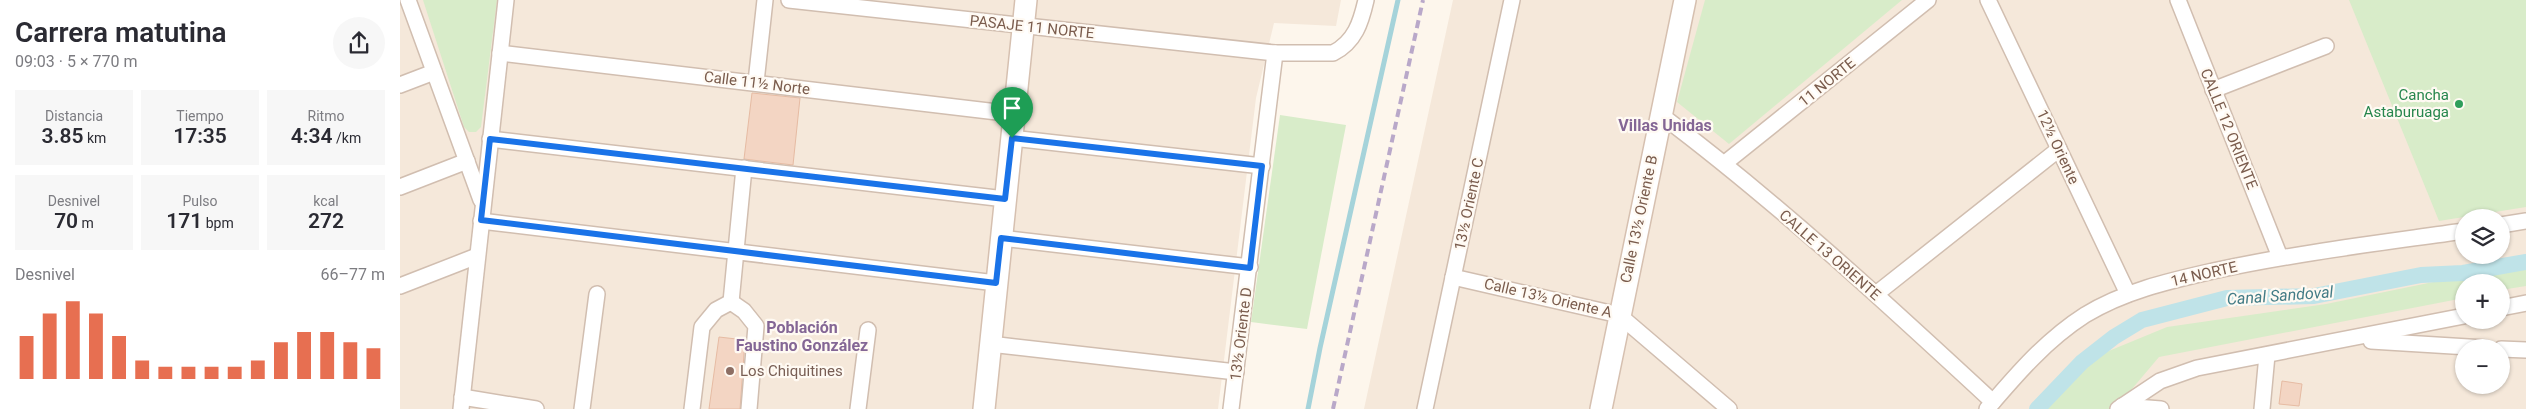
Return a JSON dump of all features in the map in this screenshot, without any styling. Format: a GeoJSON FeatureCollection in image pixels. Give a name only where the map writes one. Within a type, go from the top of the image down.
{"type":"FeatureCollection","features":[{"type":"Feature","properties":{"kind":"street"},"geometry":{"type":"LineString","coordinates":[[408,0],[482,204]]}},
{"type":"Feature","properties":{"kind":"street"},"geometry":{"type":"LineString","coordinates":[[506,0],[461,403],[536,409]]}},
{"type":"Feature","properties":{"kind":"street"},"geometry":{"type":"LineString","coordinates":[[756,82],[765,0]]}},
{"type":"Feature","properties":{"kind":"street","name":"PASAJE 11 NORTE"},"geometry":{"type":"LineString","coordinates":[[789,0],[1275,53]]}},
{"type":"Feature","properties":{"kind":"street"},"geometry":{"type":"LineString","coordinates":[[984,409],[1026,0]]}},
{"type":"Feature","properties":{"kind":"street"},"geometry":{"type":"LineString","coordinates":[[1275,53],[1333,53],[1342,49],[1356,32],[1366,0]]}},
{"type":"Feature","properties":{"kind":"street","name":"13½ Oriente C"},"geometry":{"type":"LineString","coordinates":[[1425,409],[1512,0]]}},
{"type":"Feature","properties":{"kind":"street","name":"Calle 13½ Oriente B"},"geometry":{"type":"LineString","coordinates":[[1601,409],[1685,0]]}},
{"type":"Feature","properties":{"kind":"street","name":"11 NORTE"},"geometry":{"type":"LineString","coordinates":[[1725,163],[1928,0]]}},
{"type":"Feature","properties":{"kind":"street","name":"12½ Oriente"},"geometry":{"type":"LineString","coordinates":[[1988,0],[2128,294]]}},
{"type":"Feature","properties":{"kind":"street","name":"CALLE 12 ORIENTE"},"geometry":{"type":"LineString","coordinates":[[2178,0],[2280,258]]}},
{"type":"Feature","properties":{"kind":"street"},"geometry":{"type":"LineString","coordinates":[[2213,90],[2326,46]]}},
{"type":"Feature","properties":{"kind":"street","name":"Calle 11½ Norte"},"geometry":{"type":"LineString","coordinates":[[500,53],[1014,114]]}},
{"type":"Feature","properties":{"kind":"street","name":"13½ Oriente D"},"geometry":{"type":"LineString","coordinates":[[1231,409],[1250,268],[1275,53]]}},
{"type":"Feature","properties":{"kind":"street"},"geometry":{"type":"LineString","coordinates":[[400,85],[434,72]]}},
{"type":"Feature","properties":{"kind":"street","name":"CALLE 13 ORIENTE"},"geometry":{"type":"LineString","coordinates":[[1661,115],[1725,163],[1876,294],[1990,406]]}},
{"type":"Feature","properties":{"kind":"street"},"geometry":{"type":"LineString","coordinates":[[1012,138],[1262,166]]}},
{"type":"Feature","properties":{"kind":"street"},"geometry":{"type":"LineString","coordinates":[[490,139],[1005,199]]}},
{"type":"Feature","properties":{"kind":"street"},"geometry":{"type":"LineString","coordinates":[[1876,294],[2059,149]]}},
{"type":"Feature","properties":{"kind":"street"},"geometry":{"type":"LineString","coordinates":[[400,187],[467,161]]}},
{"type":"Feature","properties":{"kind":"street"},"geometry":{"type":"LineString","coordinates":[[731,302],[744,168]]}},
{"type":"Feature","properties":{"kind":"street"},"geometry":{"type":"LineString","coordinates":[[481,220],[735,253],[996,283]]}},
{"type":"Feature","properties":{"kind":"street"},"geometry":{"type":"LineString","coordinates":[[2510,224],[2526,221]]}},
{"type":"Feature","properties":{"kind":"street","name":"14 NORTE"},"geometry":{"type":"LineString","coordinates":[[1990,406],[2053,338],[2087,315],[2128,294],[2192,276],[2280,258],[2455,231]]}},
{"type":"Feature","properties":{"kind":"street"},"geometry":{"type":"LineString","coordinates":[[1001,238],[1250,268]]}},
{"type":"Feature","properties":{"kind":"street"},"geometry":{"type":"LineString","coordinates":[[400,286],[477,256]]}},
{"type":"Feature","properties":{"kind":"street","name":"Calle 13½ Oriente A"},"geometry":{"type":"LineString","coordinates":[[1453,277],[1619,314],[1729,409]]}},
{"type":"Feature","properties":{"kind":"street"},"geometry":{"type":"LineString","coordinates":[[582,409],[597,294]]}},
{"type":"Feature","properties":{"kind":"street"},"geometry":{"type":"LineString","coordinates":[[692,409],[702,327],[716,310],[731,302]]}},
{"type":"Feature","properties":{"kind":"street"},"geometry":{"type":"LineString","coordinates":[[731,302],[744,311],[756,326],[749,409]]}},
{"type":"Feature","properties":{"kind":"street"},"geometry":{"type":"LineString","coordinates":[[2510,306],[2526,303]]}},
{"type":"Feature","properties":{"kind":"street"},"geometry":{"type":"LineString","coordinates":[[2120,407],[2146,388],[2178,373],[2455,318]]}},
{"type":"Feature","properties":{"kind":"street"},"geometry":{"type":"LineString","coordinates":[[858,409],[868,330]]}},
{"type":"Feature","properties":{"kind":"street"},"geometry":{"type":"LineString","coordinates":[[2351,340],[2455,346]]}},
{"type":"Feature","properties":{"kind":"street"},"geometry":{"type":"LineString","coordinates":[[990,344],[1236,372]]}},
{"type":"Feature","properties":{"kind":"street"},"geometry":{"type":"LineString","coordinates":[[2510,349],[2526,350]]}},
{"type":"Feature","properties":{"kind":"street"},"geometry":{"type":"LineString","coordinates":[[2262,409],[2267,355]]}},
{"type":"Feature","properties":{"kind":"street"},"geometry":{"type":"LineString","coordinates":[[2120,407],[2161,409]]}},
{"type":"Feature","properties":{"kind":"shaded area"},"geometry":{"type":"Polygon","coordinates":[[[400,0],[1341,0],[1336,26],[1274,23],[1256,98],[1218,409],[400,409],[400,0]]]}},
{"type":"Feature","properties":{"kind":"shaded area"},"geometry":{"type":"Polygon","coordinates":[[[1453,0],[2526,0],[2526,409],[1364,409],[1453,0]]]}},
{"type":"Feature","properties":{"kind":"green space"},"geometry":{"type":"Polygon","coordinates":[[[423,0],[497,0],[481,127],[476,132],[469,132],[464,127],[423,0]]]}},
{"type":"Feature","properties":{"kind":"green space"},"geometry":{"type":"Polygon","coordinates":[[[1705,0],[1902,0],[1729,144],[1677,102],[1705,0]]]}},
{"type":"Feature","properties":{"kind":"green space","name":"Cancha Astaburuaga"},"geometry":{"type":"Polygon","coordinates":[[[2349,0],[2526,0],[2526,207],[2510,210],[2455,209],[2455,218],[2439,221],[2349,0]]]}},
{"type":"Feature","properties":{"kind":"green space"},"geometry":{"type":"Polygon","coordinates":[[[1280,115],[1346,125],[1307,329],[1251,322],[1280,115]]]}},
{"type":"Feature","properties":{"kind":"green space"},"geometry":{"type":"Polygon","coordinates":[[[2526,263],[2526,286],[2510,289],[2510,274],[2472,274],[2526,263]]]}},
{"type":"Feature","properties":{"kind":"green space"},"geometry":{"type":"Polygon","coordinates":[[[2455,278],[2455,300],[2159,357],[2115,409],[2041,409],[2082,362],[2167,327],[2326,304],[2455,278]]]}},
{"type":"Feature","properties":{"kind":"building"},"geometry":{"type":"Polygon","coordinates":[[[752,93],[800,98],[793,165],[744,159],[752,93]]]}},
{"type":"Feature","properties":{"kind":"building","name":"Los Chiquitines"},"geometry":{"type":"Polygon","coordinates":[[[719,337],[745,340],[740,409],[709,409],[719,337]]]}},
{"type":"Feature","properties":{"kind":"building"},"geometry":{"type":"Polygon","coordinates":[[[2282,381],[2302,384],[2299,406],[2279,404],[2282,381]]]}},
{"type":"Feature","properties":{"kind":"waterway"},"geometry":{"type":"LineString","coordinates":[[1308,409],[1398,0]]}},
{"type":"Feature","properties":{"kind":"waterway","name":"Canal Sandoval"},"geometry":{"type":"LineString","coordinates":[[2037,409],[2082,362],[2114,337],[2142,320],[2227,298],[2314,296],[2421,275],[2463,273],[2526,262]]}},
{"type":"Feature","properties":{"kind":"railway"},"geometry":{"type":"LineString","coordinates":[[1333,409],[1423,0]]}},
{"type":"Feature","properties":{"kind":"place","name":"Cancha Astaburuaga"},"geometry":{"type":"Point","coordinates":[2459,104]}},
{"type":"Feature","properties":{"kind":"place","name":"Los Chiquitines"},"geometry":{"type":"Point","coordinates":[730,371]}},
{"type":"Feature","properties":{"kind":"district","name":"Villas Unidas"},"geometry":{"type":"Point","coordinates":[1665,125]}},
{"type":"Feature","properties":{"kind":"district","name":"Población Faustino González"},"geometry":{"type":"Point","coordinates":[802,336]}},
{"type":"Feature","properties":{"kind":"route"},"geometry":{"type":"LineString","coordinates":[[1012,138],[1262,166],[1250,268],[1001,238],[996,283],[735,253],[481,220],[490,139],[1005,199],[1012,138]]}}]}
